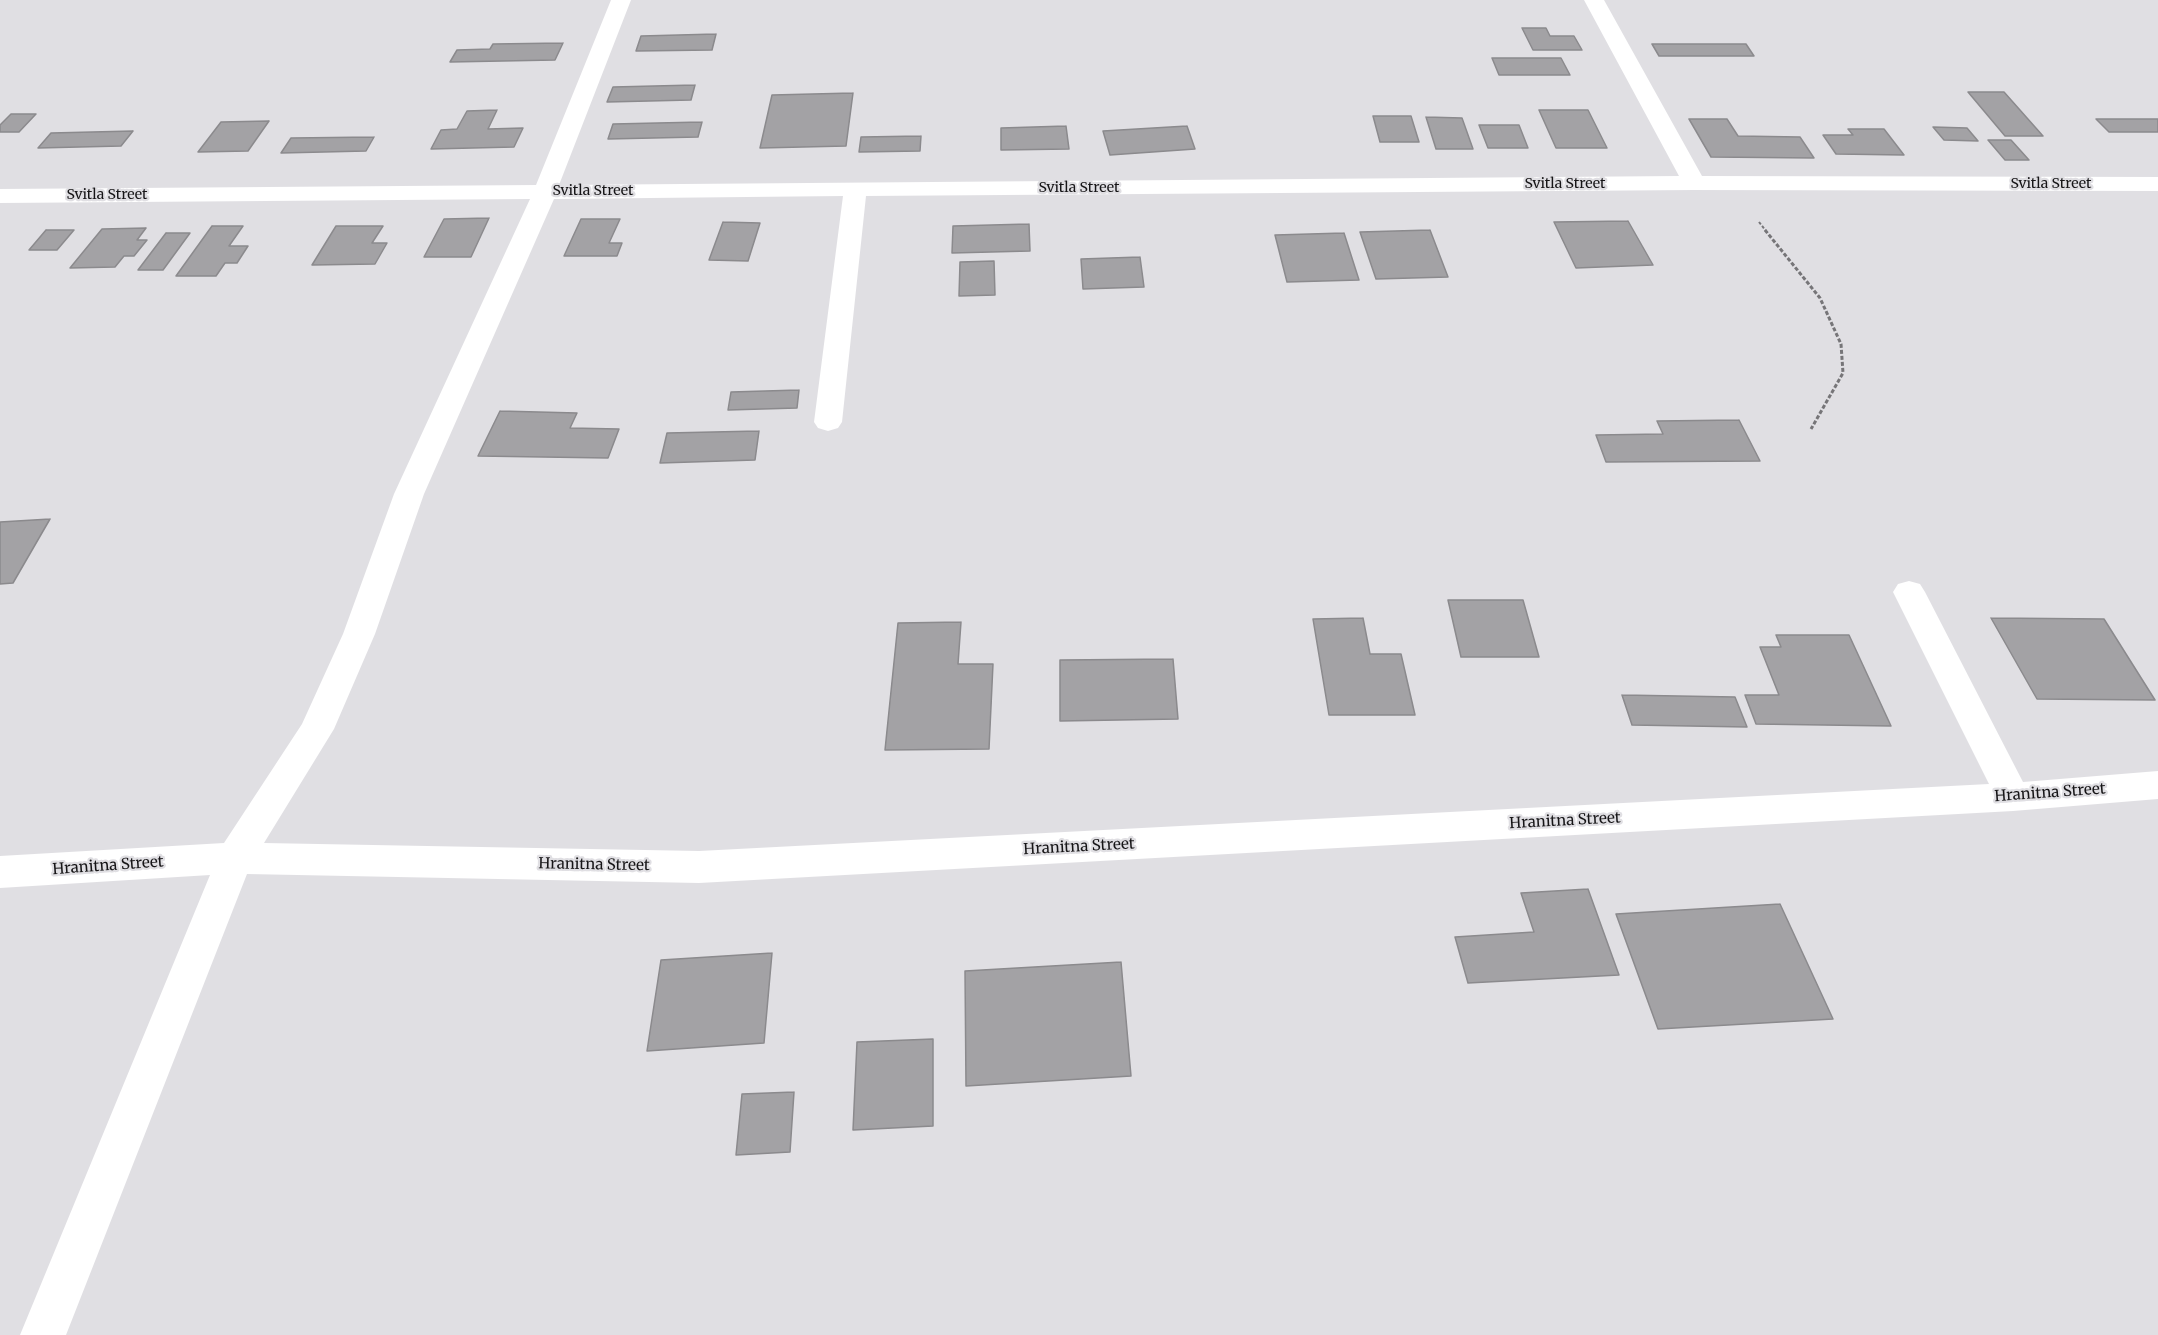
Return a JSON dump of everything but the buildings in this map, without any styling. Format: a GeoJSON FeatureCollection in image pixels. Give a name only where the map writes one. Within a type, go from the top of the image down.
{"type":"FeatureCollection","features":[{"type":"Feature","properties":{"kind":"street"},"geometry":{"type":"LineString","coordinates":[[43,1335],[235,858],[317,729],[359,634],[409,494],[545,192],[621,0]]}},
{"type":"Feature","properties":{"kind":"street"},"geometry":{"type":"LineString","coordinates":[[1594,0],[1694,183]]}},
{"type":"Feature","properties":{"kind":"street","name":"Svitla Street"},"geometry":{"type":"LineString","coordinates":[[0,196],[1694,183],[2158,184]]}},
{"type":"Feature","properties":{"kind":"street"},"geometry":{"type":"LineString","coordinates":[[828,422],[855,189]]}},
{"type":"Feature","properties":{"kind":"street"},"geometry":{"type":"LineString","coordinates":[[1909,592],[2013,797]]}},
{"type":"Feature","properties":{"kind":"street","name":"Hranitna Street"},"geometry":{"type":"LineString","coordinates":[[0,872],[235,858],[699,867],[2013,797],[2158,785]]}},
{"type":"Feature","properties":{"kind":"path"},"geometry":{"type":"LineString","coordinates":[[1719,183],[1766,228],[1820,298],[1841,344],[1843,373],[1811,429]]}}]}
